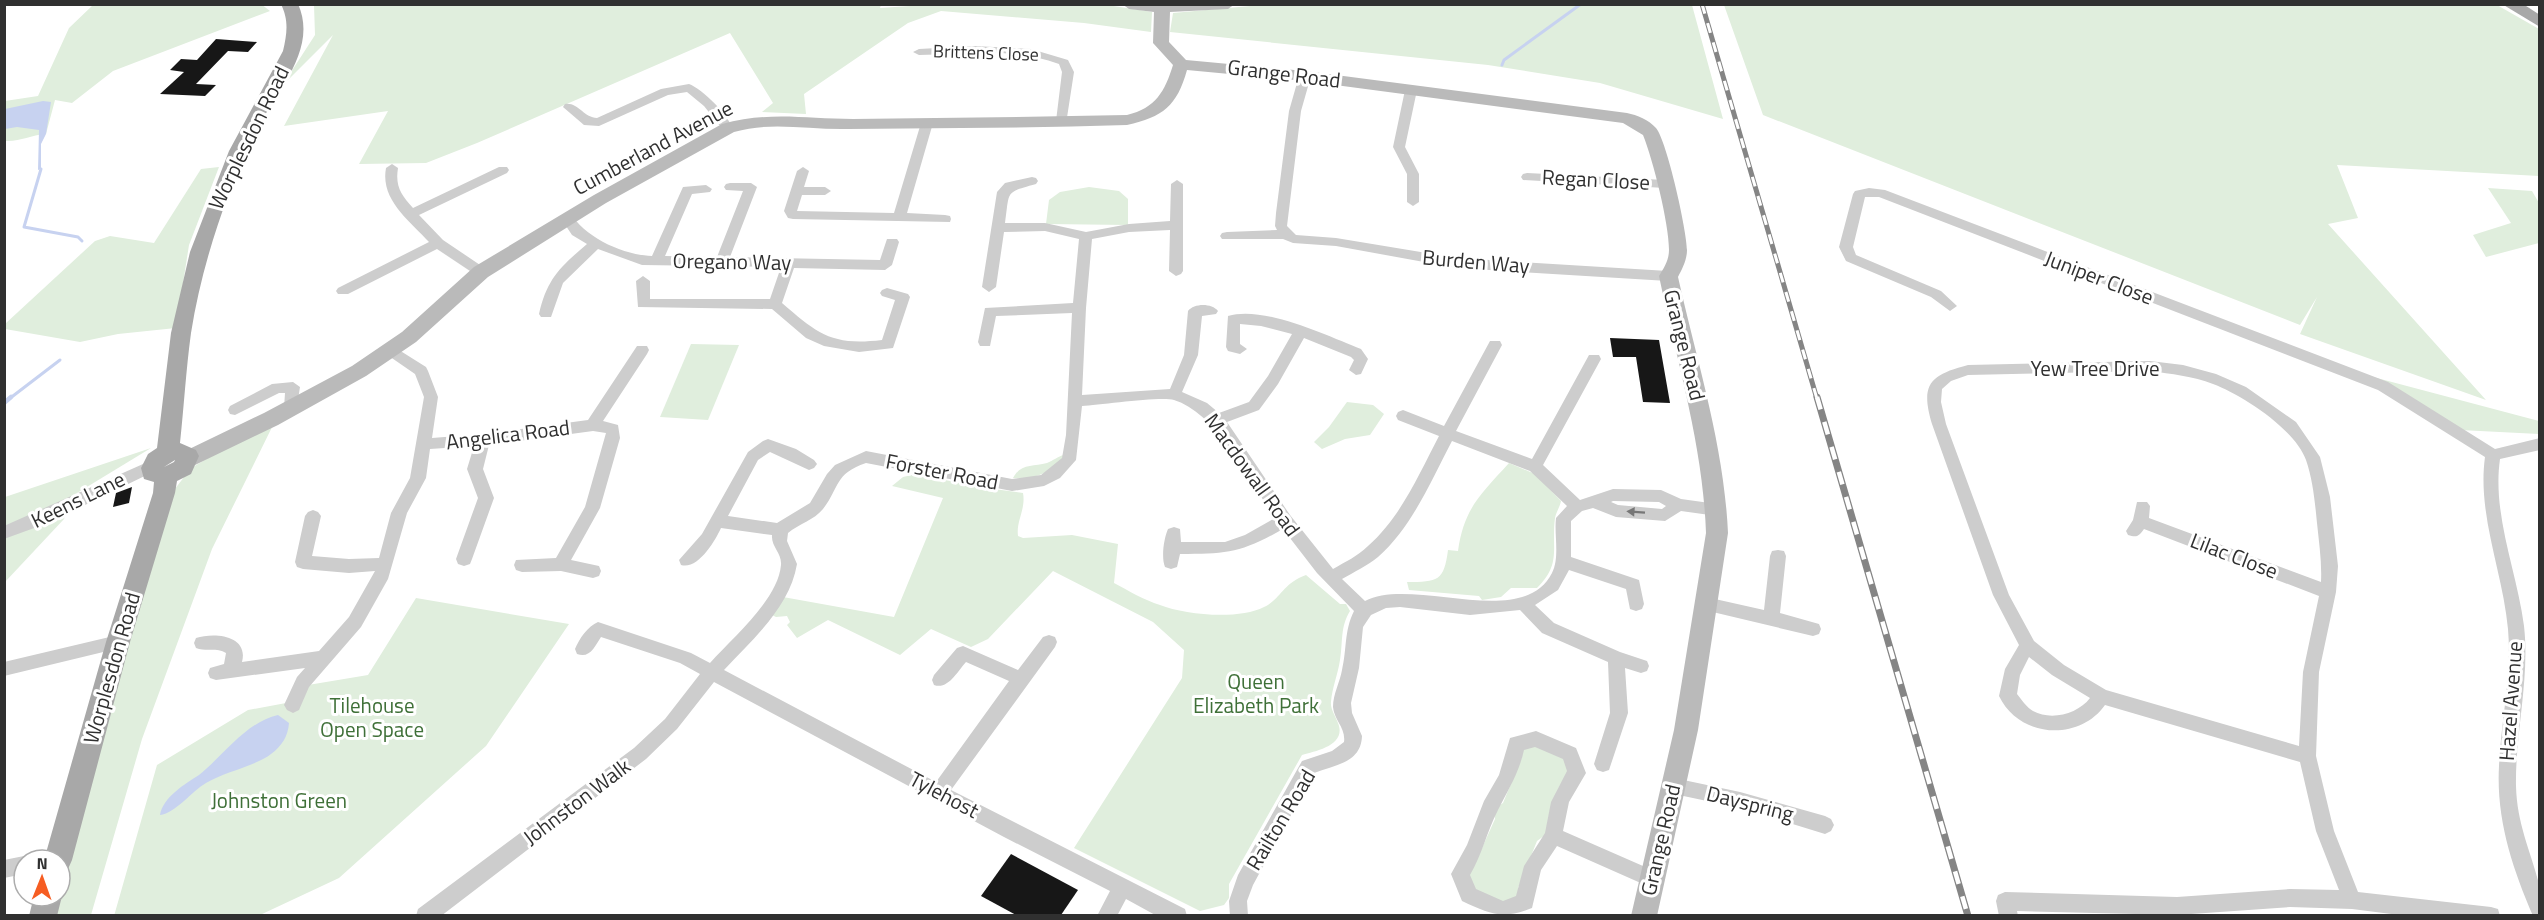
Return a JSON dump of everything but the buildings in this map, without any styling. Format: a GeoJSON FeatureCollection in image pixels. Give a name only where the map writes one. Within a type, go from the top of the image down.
{"type":"FeatureCollection","features":[{"type":"Feature","properties":{"kind":"main road","name":"Worplesdon Road"},"geometry":{"type":"LineString","coordinates":[[57,848],[164,493],[188,295],[214,204],[249,128],[295,44],[297,18],[290,4]]}},
{"type":"Feature","properties":{"kind":"main road"},"geometry":{"type":"LineString","coordinates":[[2510,4],[2540,22]]}},
{"type":"Feature","properties":{"kind":"street"},"geometry":{"type":"LineString","coordinates":[[1129,4],[1162,8],[1228,4]]}},
{"type":"Feature","properties":{"kind":"street"},"geometry":{"type":"LineString","coordinates":[[1162,8],[1161,43],[1181,64]]}},
{"type":"Feature","properties":{"kind":"street","name":"Brittens Close"},"geometry":{"type":"LineString","coordinates":[[920,52],[1014,51],[1040,53],[1064,62],[1068,72],[1062,121]]}},
{"type":"Feature","properties":{"kind":"street","name":"Cumberland Avenue"},"geometry":{"type":"LineString","coordinates":[[168,463],[291,408],[359,371],[392,350],[424,325],[481,272],[728,128],[746,122],[770,119],[830,124],[1127,120],[1155,112],[1171,92],[1181,64]]}},
{"type":"Feature","properties":{"kind":"street","name":"Grange Road"},"geometry":{"type":"LineString","coordinates":[[1181,64],[1305,76],[1627,118],[1641,124],[1651,133],[1679,249],[1674,268],[1668,276],[1710,449],[1717,510],[1716,545],[1694,684],[1674,786],[1644,915]]}},
{"type":"Feature","properties":{"kind":"street"},"geometry":{"type":"LineString","coordinates":[[1286,234],[1281,226],[1282,213],[1295,111],[1305,76]]}},
{"type":"Feature","properties":{"kind":"street"},"geometry":{"type":"LineString","coordinates":[[569,107],[588,122],[599,122],[665,92],[688,88],[708,103],[728,128]]}},
{"type":"Feature","properties":{"kind":"street"},"geometry":{"type":"LineString","coordinates":[[1412,90],[1399,147],[1413,174],[1413,202]]}},
{"type":"Feature","properties":{"kind":"street"},"geometry":{"type":"LineString","coordinates":[[899,217],[927,123]]}},
{"type":"Feature","properties":{"kind":"street"},"geometry":{"type":"LineString","coordinates":[[392,168],[390,179],[395,197],[438,243],[481,272]]}},
{"type":"Feature","properties":{"kind":"street"},"geometry":{"type":"LineString","coordinates":[[411,214],[503,170]]}},
{"type":"Feature","properties":{"kind":"street"},"geometry":{"type":"LineString","coordinates":[[803,171],[790,211],[793,216],[945,219]]}},
{"type":"Feature","properties":{"kind":"street","name":"Regan Close"},"geometry":{"type":"LineString","coordinates":[[1527,177],[1665,184]]}},
{"type":"Feature","properties":{"kind":"street"},"geometry":{"type":"LineString","coordinates":[[989,287],[1003,192],[1009,186],[1032,181]]}},
{"type":"Feature","properties":{"kind":"street"},"geometry":{"type":"LineString","coordinates":[[1176,271],[1177,184]]}},
{"type":"Feature","properties":{"kind":"street"},"geometry":{"type":"LineString","coordinates":[[721,262],[751,187],[730,187]]}},
{"type":"Feature","properties":{"kind":"street"},"geometry":{"type":"LineString","coordinates":[[657,260],[687,190],[706,189]]}},
{"type":"Feature","properties":{"kind":"street"},"geometry":{"type":"LineString","coordinates":[[797,191],[825,191]]}},
{"type":"Feature","properties":{"kind":"street","name":"Juniper Close"},"geometry":{"type":"LineString","coordinates":[[1950,306],[1936,294],[1851,258],[1846,247],[1859,194],[1881,193],[2383,386],[2493,455]]}},
{"type":"Feature","properties":{"kind":"street","name":"Oregano Way"},"geometry":{"type":"LineString","coordinates":[[568,220],[577,232],[596,244],[642,260],[885,265],[892,242]]}},
{"type":"Feature","properties":{"kind":"street"},"geometry":{"type":"LineString","coordinates":[[998,228],[1045,227],[1086,236],[1129,228],[1175,225]]}},
{"type":"Feature","properties":{"kind":"street","name":"Burden Way"},"geometry":{"type":"LineString","coordinates":[[1227,236],[1286,234],[1293,239],[1336,242],[1457,263],[1668,276]]}},
{"type":"Feature","properties":{"kind":"street","name":"Forster Road"},"geometry":{"type":"LineString","coordinates":[[780,530],[792,519],[807,514],[817,506],[832,477],[846,463],[866,457],[1012,485],[1044,480],[1055,474],[1069,460],[1075,401],[1078,308],[1086,236]]}},
{"type":"Feature","properties":{"kind":"street"},"geometry":{"type":"LineString","coordinates":[[343,291],[438,243]]}},
{"type":"Feature","properties":{"kind":"street"},"geometry":{"type":"LineString","coordinates":[[546,314],[549,295],[557,278],[596,244]]}},
{"type":"Feature","properties":{"kind":"street"},"geometry":{"type":"LineString","coordinates":[[775,304],[789,264]]}},
{"type":"Feature","properties":{"kind":"street"},"geometry":{"type":"LineString","coordinates":[[643,281],[643,304],[775,304],[813,336],[841,345],[888,344],[903,297],[887,292]]}},
{"type":"Feature","properties":{"kind":"street"},"geometry":{"type":"LineString","coordinates":[[985,342],[990,311],[1078,308]]}},
{"type":"Feature","properties":{"kind":"street"},"geometry":{"type":"LineString","coordinates":[[1174,394],[1189,369],[1195,311],[1211,311]]}},
{"type":"Feature","properties":{"kind":"street"},"geometry":{"type":"LineString","coordinates":[[1240,348],[1233,346],[1233,319],[1245,317],[1356,353],[1361,359],[1356,370]]}},
{"type":"Feature","properties":{"kind":"street"},"geometry":{"type":"LineString","coordinates":[[1217,420],[1254,406],[1273,380],[1300,333]]}},
{"type":"Feature","properties":{"kind":"street"},"geometry":{"type":"LineString","coordinates":[[1331,578],[1374,551],[1410,507],[1495,345]]}},
{"type":"Feature","properties":{"kind":"street"},"geometry":{"type":"LineString","coordinates":[[293,705],[303,682],[355,622],[382,574],[399,513],[418,478],[431,397],[421,371],[392,350]]}},
{"type":"Feature","properties":{"kind":"street","name":"Angelica Road"},"geometry":{"type":"LineString","coordinates":[[593,425],[642,350]]}},
{"type":"Feature","properties":{"kind":"street"},"geometry":{"type":"LineString","coordinates":[[1535,467],[1594,359]]}},
{"type":"Feature","properties":{"kind":"street","name":"Yew Tree Drive"},"geometry":{"type":"LineString","coordinates":[[2307,756],[2101,696],[2058,670],[2028,646],[2012,620],[2001,595],[1932,400],[1936,386],[1949,375],[1968,370],[2150,366],[2183,370],[2216,379],[2241,391],[2291,426],[2313,457],[2328,538],[2330,566],[2328,592],[2311,672],[2307,756],[2325,831],[2352,900]]}},
{"type":"Feature","properties":{"kind":"street"},"geometry":{"type":"LineString","coordinates":[[235,410],[278,388],[294,387],[291,408]]}},
{"type":"Feature","properties":{"kind":"street","name":"Macdowall Road"},"geometry":{"type":"LineString","coordinates":[[1075,401],[1174,394],[1202,407],[1217,420],[1285,520],[1331,578],[1365,611]]}},
{"type":"Feature","properties":{"kind":"street"},"geometry":{"type":"LineString","coordinates":[[1403,416],[1447,435],[1535,467],[1560,488],[1577,507]]}},
{"type":"Feature","properties":{"kind":"street","name":"Angelica Road"},"geometry":{"type":"LineString","coordinates":[[422,444],[483,440],[593,425],[613,429],[613,438],[592,508],[561,564]]}},
{"type":"Feature","properties":{"kind":"street"},"geometry":{"type":"LineString","coordinates":[[464,559],[486,498],[474,469],[483,440]]}},
{"type":"Feature","properties":{"kind":"street"},"geometry":{"type":"LineString","coordinates":[[2493,455],[2540,444]]}},
{"type":"Feature","properties":{"kind":"street"},"geometry":{"type":"LineString","coordinates":[[687,560],[708,538],[753,456],[768,445],[791,453],[809,464]]}},
{"type":"Feature","properties":{"kind":"street","name":"Hazel Avenue"},"geometry":{"type":"LineString","coordinates":[[2493,455],[2490,467],[2494,505],[2512,592],[2516,630],[2515,707],[2506,761],[2509,810],[2517,850],[2540,910]]}},
{"type":"Feature","properties":{"kind":"street","name":"Keens Lane"},"geometry":{"type":"LineString","coordinates":[[4,533],[35,523],[114,482],[168,463]]}},
{"type":"Feature","properties":{"kind":"street"},"geometry":{"type":"LineString","coordinates":[[1365,611],[1372,605],[1392,600],[1470,608],[1522,602],[1548,591],[1559,577],[1563,561],[1564,518],[1577,507],[1593,501],[1616,511],[1665,515],[1678,505],[1717,510]]}},
{"type":"Feature","properties":{"kind":"street"},"geometry":{"type":"LineString","coordinates":[[313,516],[303,562],[349,566],[385,564]]}},
{"type":"Feature","properties":{"kind":"street","name":"Lilac Close"},"geometry":{"type":"LineString","coordinates":[[2139,519],[2328,592]]}},
{"type":"Feature","properties":{"kind":"street"},"geometry":{"type":"LineString","coordinates":[[1172,547],[1225,548],[1250,540],[1285,520]]}},
{"type":"Feature","properties":{"kind":"street"},"geometry":{"type":"LineString","coordinates":[[717,521],[780,530]]}},
{"type":"Feature","properties":{"kind":"street","name":"Johnston Walk"},"geometry":{"type":"LineString","coordinates":[[425,915],[648,748],[671,724],[712,672],[767,610],[777,593],[790,565],[786,552],[779,543],[780,530]]}},
{"type":"Feature","properties":{"kind":"street"},"geometry":{"type":"LineString","coordinates":[[1771,618],[1778,556]]}},
{"type":"Feature","properties":{"kind":"street"},"geometry":{"type":"LineString","coordinates":[[1563,561],[1633,585],[1636,604]]}},
{"type":"Feature","properties":{"kind":"street"},"geometry":{"type":"LineString","coordinates":[[522,565],[561,564],[593,571]]}},
{"type":"Feature","properties":{"kind":"street"},"geometry":{"type":"LineString","coordinates":[[1522,602],[1548,628],[1616,658],[1641,666]]}},
{"type":"Feature","properties":{"kind":"street"},"geometry":{"type":"LineString","coordinates":[[1706,604],[1813,629]]}},
{"type":"Feature","properties":{"kind":"street","name":"Railton Road"},"geometry":{"type":"LineString","coordinates":[[1239,915],[1238,902],[1245,881],[1308,767],[1320,761],[1334,760],[1351,746],[1352,729],[1342,705],[1351,666],[1355,627],[1365,611]]}},
{"type":"Feature","properties":{"kind":"street"},"geometry":{"type":"LineString","coordinates":[[584,650],[598,629],[685,658],[712,672]]}},
{"type":"Feature","properties":{"kind":"street"},"geometry":{"type":"LineString","coordinates":[[4,669],[118,642]]}},
{"type":"Feature","properties":{"kind":"street"},"geometry":{"type":"LineString","coordinates":[[202,643],[223,642],[233,649],[234,656],[223,672],[323,658]]}},
{"type":"Feature","properties":{"kind":"street"},"geometry":{"type":"LineString","coordinates":[[939,792],[1049,642]]}},
{"type":"Feature","properties":{"kind":"street"},"geometry":{"type":"LineString","coordinates":[[2028,646],[2016,660],[2009,679],[2008,696],[2027,717],[2052,724],[2072,720],[2091,710],[2101,696]]}},
{"type":"Feature","properties":{"kind":"street"},"geometry":{"type":"LineString","coordinates":[[940,680],[963,653],[1021,679]]}},
{"type":"Feature","properties":{"kind":"street"},"geometry":{"type":"LineString","coordinates":[[1603,764],[1619,713],[1616,658]]}},
{"type":"Feature","properties":{"kind":"street","name":"Tylehost"},"geometry":{"type":"LineString","coordinates":[[712,672],[1122,888],[1178,915]]}},
{"type":"Feature","properties":{"kind":"street"},"geometry":{"type":"LineString","coordinates":[[1536,739],[1570,754],[1576,773],[1568,782],[1554,821],[1554,836],[1543,847],[1525,890],[1524,902],[1503,910],[1469,895],[1460,874],[1468,862],[1486,821],[1489,807],[1498,794],[1514,759],[1516,744],[1536,739]]}},
{"type":"Feature","properties":{"kind":"street","name":"Dayspring"},"geometry":{"type":"LineString","coordinates":[[1674,786],[1740,800],[1825,825]]}},
{"type":"Feature","properties":{"kind":"street"},"geometry":{"type":"LineString","coordinates":[[1554,836],[1652,879]]}},
{"type":"Feature","properties":{"kind":"street"},"geometry":{"type":"LineString","coordinates":[[1106,915],[1122,888]]}},
{"type":"Feature","properties":{"kind":"street"},"geometry":{"type":"LineString","coordinates":[[2009,915],[2005,901],[2179,911],[2290,898],[2352,900],[2491,915]]}},
{"type":"Feature","properties":{"kind":"green space"},"geometry":{"type":"Polygon","coordinates":[[[261,4],[270,11],[113,71],[72,103],[55,100],[46,134],[5,141],[5,101],[38,96],[69,28],[93,5],[261,4]]]}},
{"type":"Feature","properties":{"kind":"green space"},"geometry":{"type":"Polygon","coordinates":[[[939,4],[1101,4],[1152,12],[1151,32],[1084,23],[941,11],[908,23],[804,94],[806,114],[762,112],[773,103],[730,33],[426,163],[359,164],[388,111],[284,126],[333,35],[282,86],[315,35],[314,5],[881,5],[880,8],[939,4]]]}},
{"type":"Feature","properties":{"kind":"green space"},"geometry":{"type":"Polygon","coordinates":[[[1261,5],[1692,5],[1723,119],[1600,83],[1488,65],[1170,32],[1173,13],[1261,5]]]}},
{"type":"Feature","properties":{"kind":"green space"},"geometry":{"type":"Polygon","coordinates":[[[1724,5],[2497,5],[2539,29],[2539,176],[2337,165],[2358,218],[2328,224],[2486,400],[2300,334],[2317,297],[2300,325],[1763,115],[1724,5]]]}},
{"type":"Feature","properties":{"kind":"green space"},"geometry":{"type":"Polygon","coordinates":[[[219,167],[189,245],[176,328],[118,334],[80,342],[5,329],[5,324],[95,241],[110,236],[154,243],[201,169],[219,167]]]}},
{"type":"Feature","properties":{"kind":"green space"},"geometry":{"type":"Polygon","coordinates":[[[1089,187],[1119,191],[1128,199],[1128,225],[1046,224],[1049,200],[1060,192],[1089,187]]]}},
{"type":"Feature","properties":{"kind":"green space"},"geometry":{"type":"Polygon","coordinates":[[[2488,188],[2532,191],[2539,203],[2539,243],[2486,257],[2473,235],[2511,223],[2488,188]]]}},
{"type":"Feature","properties":{"kind":"green space"},"geometry":{"type":"Polygon","coordinates":[[[691,344],[739,345],[708,420],[660,417],[691,344]]]}},
{"type":"Feature","properties":{"kind":"green space"},"geometry":{"type":"Polygon","coordinates":[[[2373,377],[2539,421],[2539,434],[2460,430],[2373,377]]]}},
{"type":"Feature","properties":{"kind":"green space"},"geometry":{"type":"Polygon","coordinates":[[[1347,402],[1373,405],[1384,414],[1370,435],[1345,439],[1322,449],[1314,442],[1329,427],[1347,402]]]}},
{"type":"Feature","properties":{"kind":"green space"},"geometry":{"type":"Polygon","coordinates":[[[276,419],[212,549],[142,739],[91,915],[53,916],[56,908],[72,908],[72,848],[70,848],[95,746],[171,494],[191,468],[276,419]]]}},
{"type":"Feature","properties":{"kind":"green space"},"geometry":{"type":"Polygon","coordinates":[[[151,448],[77,493],[64,519],[5,582],[5,497],[151,448]]]}},
{"type":"Feature","properties":{"kind":"green space"},"geometry":{"type":"Polygon","coordinates":[[[1064,455],[1060,461],[1042,474],[1028,478],[1013,478],[1016,473],[1028,466],[1047,463],[1064,455]]]}},
{"type":"Feature","properties":{"kind":"green space"},"geometry":{"type":"Polygon","coordinates":[[[1509,463],[1535,474],[1561,501],[1555,518],[1553,563],[1545,579],[1537,588],[1511,588],[1501,597],[1482,600],[1479,596],[1409,590],[1407,582],[1438,578],[1444,568],[1448,550],[1458,551],[1465,523],[1475,502],[1509,463]]]}},
{"type":"Feature","properties":{"kind":"green space","name":"Queen Elizabeth Park"},"geometry":{"type":"Polygon","coordinates":[[[916,474],[1023,493],[1018,536],[1023,538],[1072,535],[1118,544],[1114,583],[1148,601],[1171,608],[1212,615],[1241,614],[1264,607],[1292,583],[1306,575],[1340,604],[1346,604],[1350,611],[1343,629],[1340,660],[1331,702],[1340,731],[1338,737],[1329,746],[1302,755],[1229,884],[1229,898],[1224,905],[1200,911],[1074,848],[1182,678],[1184,650],[1153,622],[1053,571],[988,639],[971,647],[931,629],[900,655],[828,620],[797,638],[787,625],[790,622],[787,616],[772,615],[783,597],[894,617],[943,498],[892,486],[903,477],[916,474]]]}},
{"type":"Feature","properties":{"kind":"green space","name":"Johnston Green"},"geometry":{"type":"Polygon","coordinates":[[[416,598],[569,624],[486,746],[339,878],[260,915],[114,916],[157,765],[248,710],[302,700],[308,685],[368,675],[416,598]]]}},
{"type":"Feature","properties":{"kind":"green space"},"geometry":{"type":"Polygon","coordinates":[[[1537,744],[1562,754],[1571,771],[1553,800],[1548,833],[1537,841],[1518,888],[1519,897],[1502,904],[1473,890],[1467,874],[1473,868],[1495,819],[1493,809],[1503,803],[1522,757],[1520,749],[1537,744]]]}},
{"type":"Feature","properties":{"kind":"water"},"geometry":{"type":"Polygon","coordinates":[[[43,101],[51,102],[46,134],[41,144],[41,169],[38,170],[39,130],[17,127],[5,129],[5,109],[43,101]]]}},
{"type":"Feature","properties":{"kind":"water"},"geometry":{"type":"Polygon","coordinates":[[[278,715],[289,723],[286,736],[275,751],[258,762],[206,783],[178,806],[160,815],[165,802],[170,797],[199,775],[235,740],[266,719],[278,715]]]}},
{"type":"Feature","properties":{"kind":"waterway"},"geometry":{"type":"LineString","coordinates":[[1502,65],[1504,60],[1581,4]]}},
{"type":"Feature","properties":{"kind":"waterway"},"geometry":{"type":"LineString","coordinates":[[41,169],[24,227],[78,237],[82,241]]}},
{"type":"Feature","properties":{"kind":"waterway"},"geometry":{"type":"LineString","coordinates":[[9,399],[60,360]]}},
{"type":"Feature","properties":{"kind":"waterway"},"geometry":{"type":"LineString","coordinates":[[4,403],[11,397]]}},
{"type":"Feature","properties":{"kind":"railway"},"geometry":{"type":"LineString","coordinates":[[1702,4],[1817,399]]}},
{"type":"Feature","properties":{"kind":"railway"},"geometry":{"type":"LineString","coordinates":[[1817,397],[1968,916]]}},
{"type":"Feature","properties":{"kind":"park label","name":"Tilehouse Open Space"},"geometry":{"type":"Point","coordinates":[372,718]}}]}
